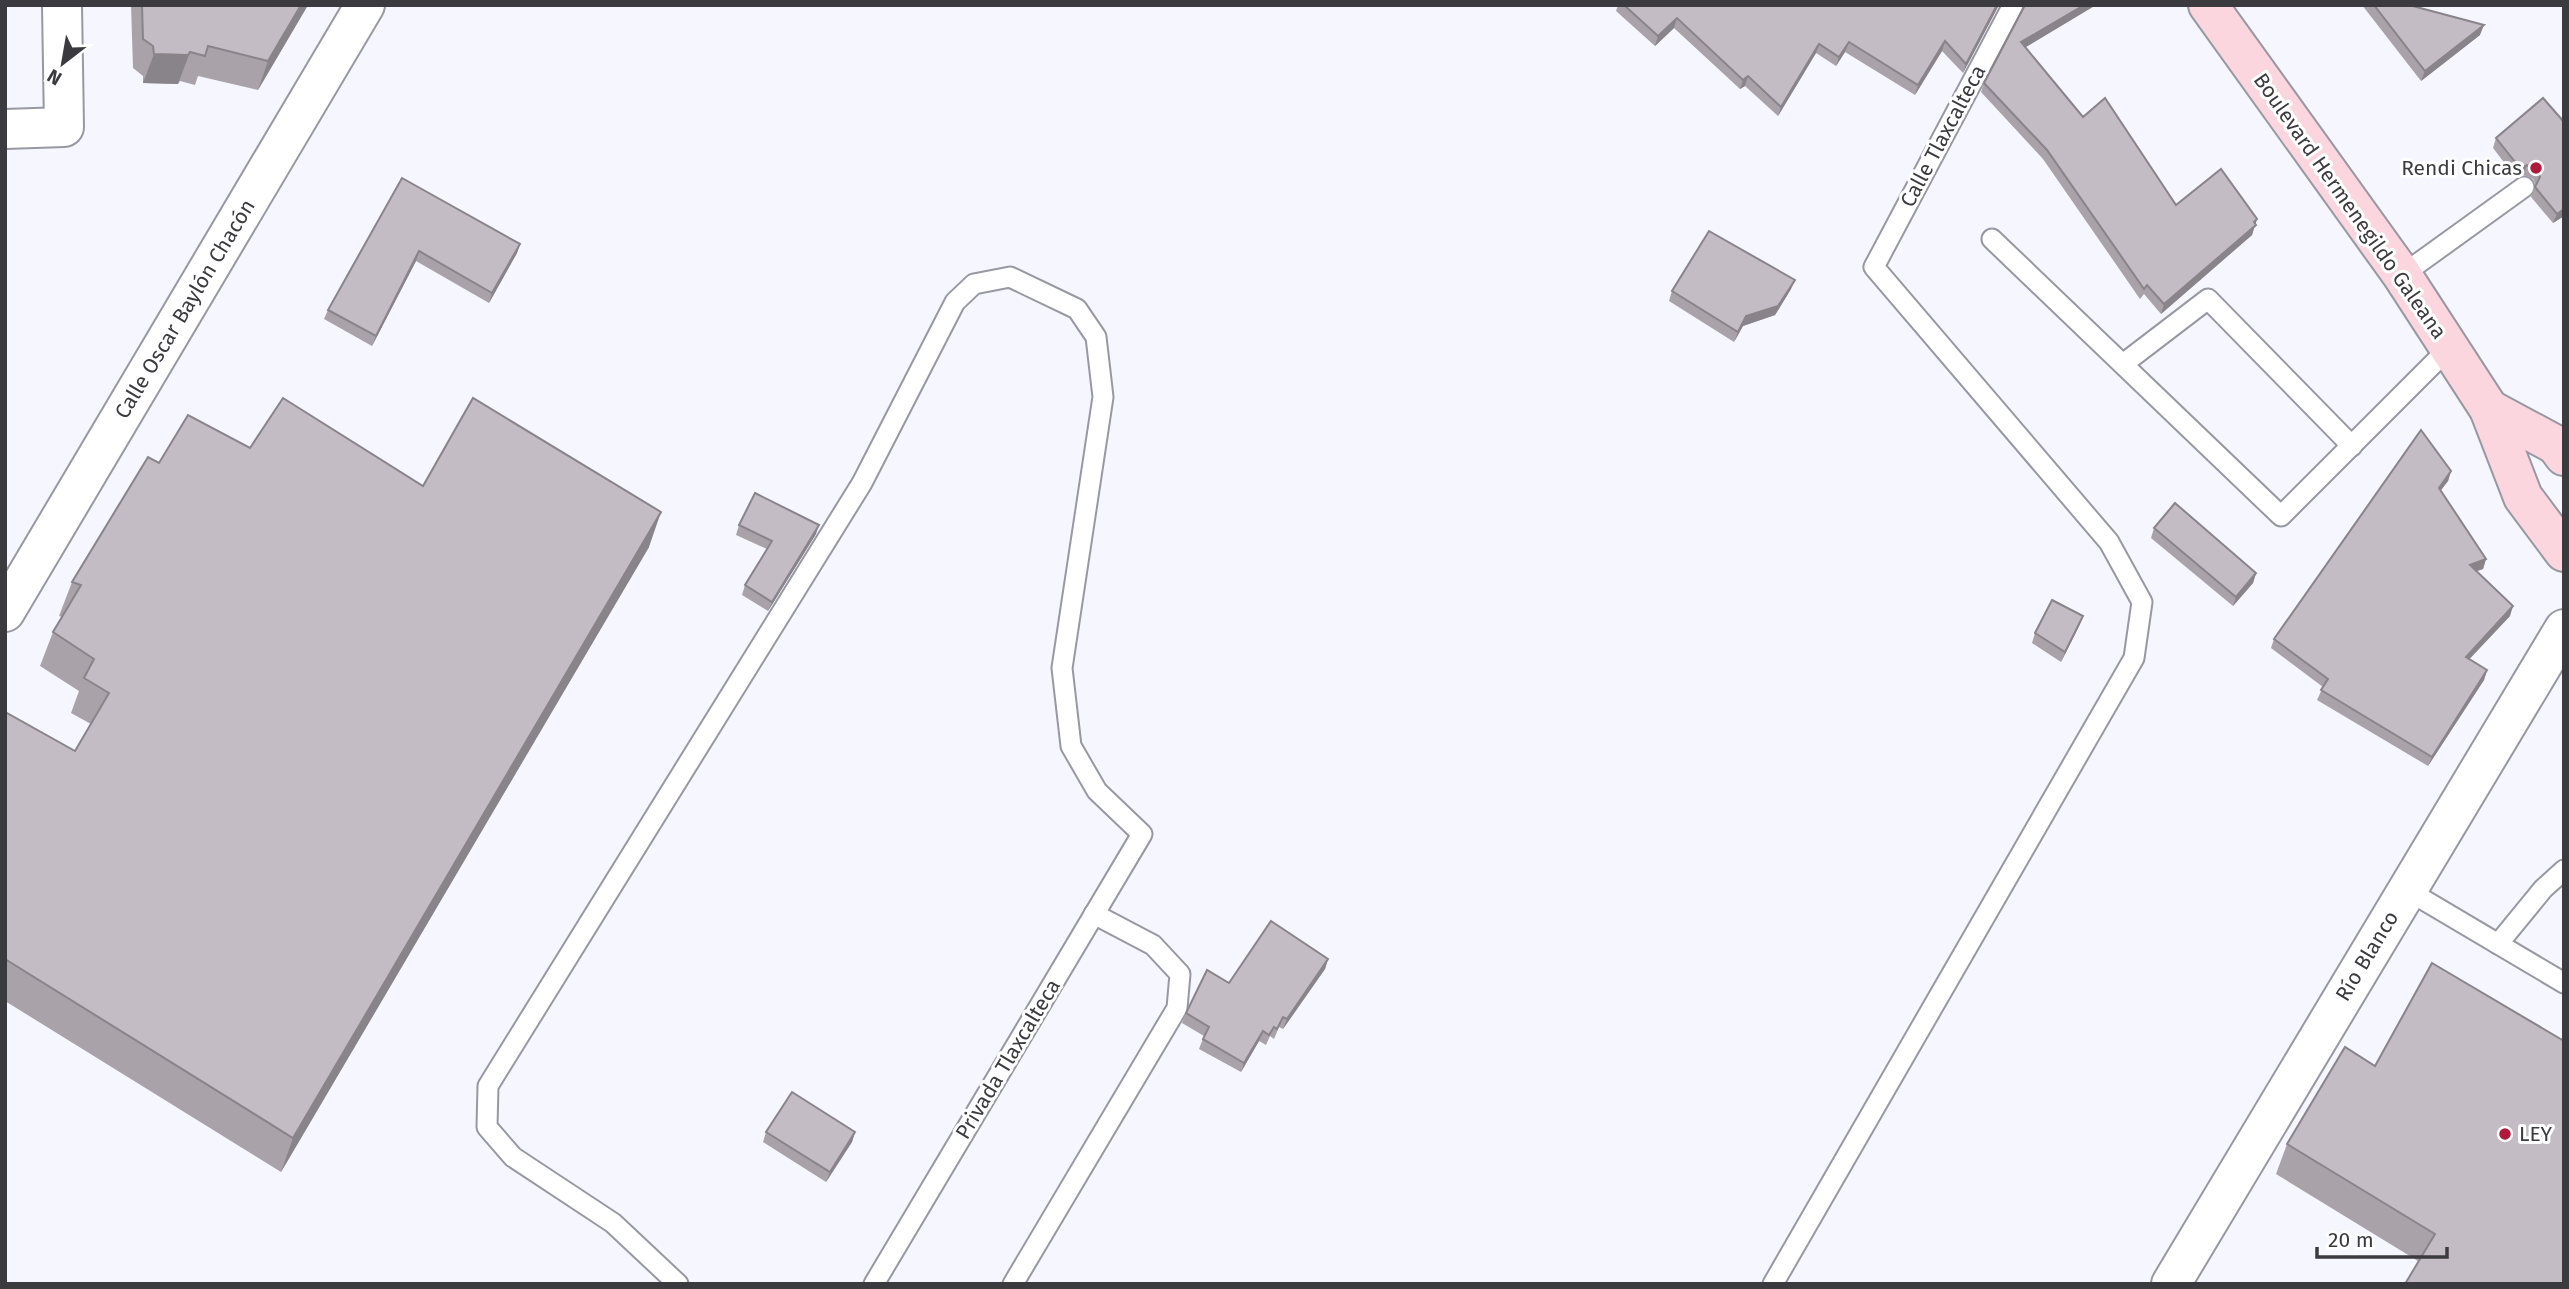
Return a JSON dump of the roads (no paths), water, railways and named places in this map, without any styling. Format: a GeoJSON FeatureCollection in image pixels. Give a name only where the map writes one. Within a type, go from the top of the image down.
{"type":"FeatureCollection","features":[{"type":"Feature","properties":{"kind":"main road","name":"Boulevard Hermenegildo Galeana"},"geometry":{"type":"LineString","coordinates":[[2208,5],[2402,275],[2489,409],[2523,498],[2564,552]]}},
{"type":"Feature","properties":{"kind":"main road","name":"Boulevard Hermenegildo Galeana"},"geometry":{"type":"LineString","coordinates":[[2489,409],[2561,445]]}},
{"type":"Feature","properties":{"kind":"main road"},"geometry":{"type":"LineString","coordinates":[[2523,498],[2561,445]]}},
{"type":"Feature","properties":{"kind":"street"},"geometry":{"type":"LineString","coordinates":[[5,129],[64,127],[62,5]]}},
{"type":"Feature","properties":{"kind":"street","name":"Calle Oscar Baylón Chacón"},"geometry":{"type":"LineString","coordinates":[[5,612],[365,5]]}},
{"type":"Feature","properties":{"kind":"street","name":"Río Blanco"},"geometry":{"type":"LineString","coordinates":[[2171,1284],[2564,629]]}},
{"type":"Feature","properties":{"kind":"lane","name":"Calle Tlaxcalteca"},"geometry":{"type":"LineString","coordinates":[[1773,1284],[2134,659],[2141,602],[2109,542],[1874,267],[2013,5]]}},
{"type":"Feature","properties":{"kind":"lane"},"geometry":{"type":"LineString","coordinates":[[2402,275],[2524,187]]}},
{"type":"Feature","properties":{"kind":"lane"},"geometry":{"type":"LineString","coordinates":[[1992,239],[2281,516],[2449,348]]}},
{"type":"Feature","properties":{"kind":"lane","name":"Privada Tlaxcalteca"},"geometry":{"type":"LineString","coordinates":[[678,1284],[613,1223],[513,1157],[487,1127],[488,1086],[862,483],[955,302],[974,284],[1010,277],[1077,309],[1096,337],[1103,397],[1062,668],[1071,746],[1097,791],[1142,834],[874,1284]]}},
{"type":"Feature","properties":{"kind":"lane"},"geometry":{"type":"LineString","coordinates":[[2123,364],[2208,299],[2352,446]]}},
{"type":"Feature","properties":{"kind":"lane"},"geometry":{"type":"LineString","coordinates":[[2498,944],[2543,889],[2564,870]]}},
{"type":"Feature","properties":{"kind":"lane"},"geometry":{"type":"LineString","coordinates":[[2407,890],[2564,983]]}},
{"type":"Feature","properties":{"kind":"lane"},"geometry":{"type":"LineString","coordinates":[[1013,1284],[1177,1008],[1180,974],[1153,945],[1094,914]]}},
{"type":"Feature","properties":{"kind":"place","name":"Rendi Chicas"},"geometry":{"type":"Point","coordinates":[2536,168]}},
{"type":"Feature","properties":{"kind":"place","name":"LEY"},"geometry":{"type":"Point","coordinates":[2505,1134]}}]}
